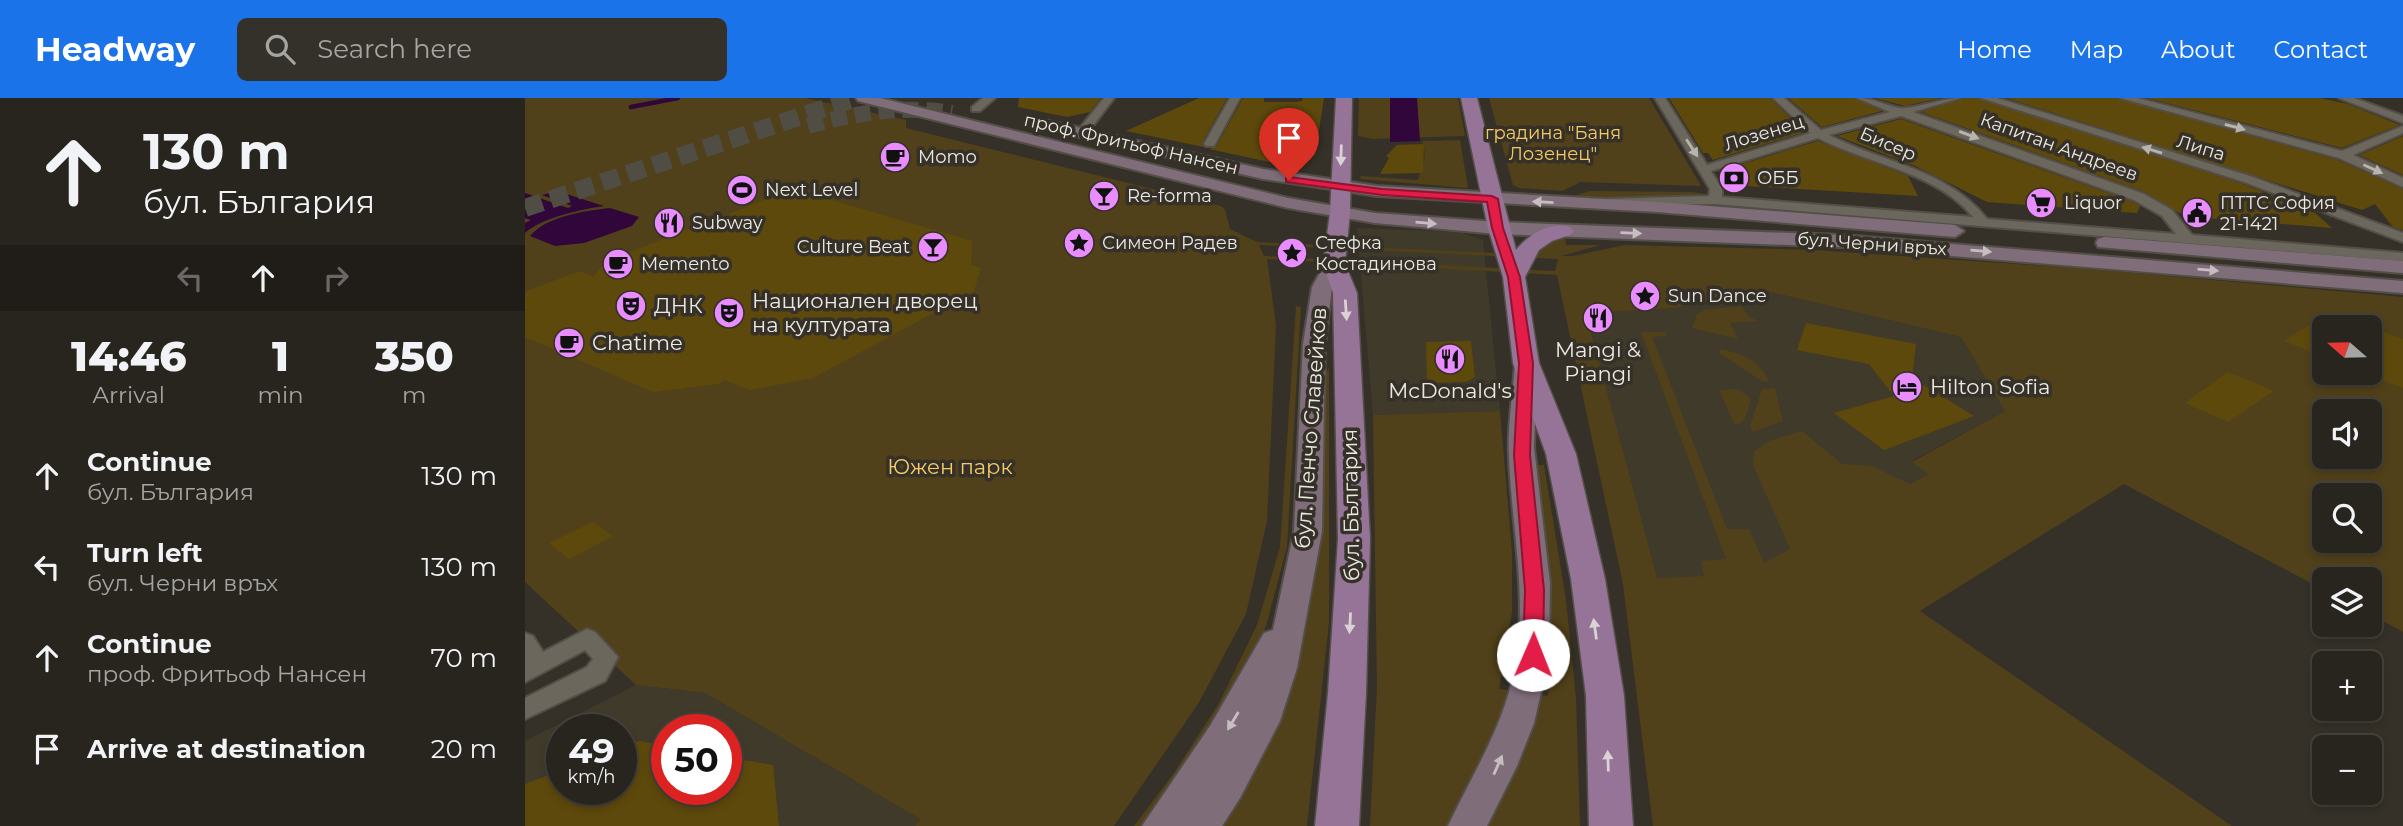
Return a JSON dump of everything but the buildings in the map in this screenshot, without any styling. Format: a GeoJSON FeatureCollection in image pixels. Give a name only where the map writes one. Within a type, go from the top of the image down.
{"type":"FeatureCollection","features":[{"type":"Feature","properties":{"kind":"main road","name":"проф. Фритьоф Нансен"},"geometry":{"type":"LineString","coordinates":[[867,98],[1182,178],[1340,213]]}},
{"type":"Feature","properties":{"kind":"main road","name":"проф. Фритьоф Нансен"},"geometry":{"type":"LineString","coordinates":[[923,98],[1129,156],[1182,178]]}},
{"type":"Feature","properties":{"kind":"main road","name":"бул. България"},"geometry":{"type":"LineString","coordinates":[[1336,826],[1347,693],[1354,540],[1345,293],[1333,264],[1340,213],[1344,98]]}},
{"type":"Feature","properties":{"kind":"main road"},"geometry":{"type":"LineString","coordinates":[[1467,826],[1510,737],[1526,694],[1533,655],[1534,590],[1522,455],[1526,363],[1514,277],[1498,228],[1469,98]]}},
{"type":"Feature","properties":{"kind":"main road","name":"проф. Фритьоф Нансен"},"geometry":{"type":"LineString","coordinates":[[951,107],[985,107]]}},
{"type":"Feature","properties":{"kind":"main road","name":"проф. Фритьоф Нансен"},"geometry":{"type":"LineString","coordinates":[[1016,118],[1263,174],[1340,187]]}},
{"type":"Feature","properties":{"kind":"main road","name":"бул. Черни връх"},"geometry":{"type":"LineString","coordinates":[[1340,187],[2403,267]]}},
{"type":"Feature","properties":{"kind":"main road","name":"бул. Черни връх"},"geometry":{"type":"LineString","coordinates":[[1340,213],[1420,223],[1498,228],[1843,241],[2403,287]]}},
{"type":"Feature","properties":{"kind":"main road"},"geometry":{"type":"LineString","coordinates":[[1514,277],[1521,256],[1531,244],[1563,230]]}},
{"type":"Feature","properties":{"kind":"main road","name":"бул. Пенчо Славейков"},"geometry":{"type":"LineString","coordinates":[[1201,826],[1227,787],[1263,721],[1280,668],[1308,531],[1314,344],[1322,288],[1333,264]]}},
{"type":"Feature","properties":{"kind":"main road"},"geometry":{"type":"LineString","coordinates":[[1526,363],[1561,454],[1588,579],[1605,696],[1611,826]]}},
{"type":"Feature","properties":{"kind":"main road","name":"бул. Пенчо Славейков"},"geometry":{"type":"LineString","coordinates":[[1161,826],[1199,776],[1236,717],[1297,595]]}},
{"type":"Feature","properties":{"kind":"street"},"geometry":{"type":"LineString","coordinates":[[1082,133],[1109,98]]}},
{"type":"Feature","properties":{"kind":"street"},"geometry":{"type":"LineString","coordinates":[[1210,144],[1235,98]]}},
{"type":"Feature","properties":{"kind":"street"},"geometry":{"type":"LineString","coordinates":[[1660,98],[1716,189],[1715,200]]}},
{"type":"Feature","properties":{"kind":"street","name":"Бисер"},"geometry":{"type":"LineString","coordinates":[[1778,98],[1819,134],[1938,185],[1968,203],[1984,223]]}},
{"type":"Feature","properties":{"kind":"street","name":"Капитан Андреев"},"geometry":{"type":"LineString","coordinates":[[1862,98],[1905,111],[2139,197],[2167,213],[2188,240]]}},
{"type":"Feature","properties":{"kind":"street","name":"Лозенец"},"geometry":{"type":"LineString","coordinates":[[1705,169],[1819,134],[1955,98]]}},
{"type":"Feature","properties":{"kind":"street","name":"Липа"},"geometry":{"type":"LineString","coordinates":[[1986,98],[2353,215],[2403,238]]}},
{"type":"Feature","properties":{"kind":"street"},"geometry":{"type":"LineString","coordinates":[[2125,98],[2343,155],[2403,183]]}},
{"type":"Feature","properties":{"kind":"street"},"geometry":{"type":"LineString","coordinates":[[2344,98],[2403,120]]}},
{"type":"Feature","properties":{"kind":"street"},"geometry":{"type":"LineString","coordinates":[[2343,155],[2403,129]]}},
{"type":"Feature","properties":{"kind":"street","name":"бул. Черни връх"},"geometry":{"type":"LineString","coordinates":[[1595,205],[1670,199],[1715,200],[2403,257]]}},
{"type":"Feature","properties":{"kind":"street"},"geometry":{"type":"LineString","coordinates":[[525,642],[532,669],[587,638],[606,657],[596,674],[525,709]]}},
{"type":"Feature","properties":{"kind":"shaded area"},"geometry":{"type":"Polygon","coordinates":[[[1390,98],[1417,98],[1420,141],[1390,142],[1390,98]]]}},
{"type":"Feature","properties":{"kind":"shaded area"},"geometry":{"type":"Polygon","coordinates":[[[557,191],[604,206],[551,219],[525,233],[525,223],[531,220],[525,218],[525,193],[568,208],[572,206],[542,195],[557,191]]]}},
{"type":"Feature","properties":{"kind":"shaded area"},"geometry":{"type":"Polygon","coordinates":[[[610,208],[639,217],[632,226],[584,243],[555,246],[530,236],[556,219],[610,208]]]}},
{"type":"Feature","properties":{"kind":"shaded area"},"geometry":{"type":"Polygon","coordinates":[[[1357,228],[1460,232],[1483,240],[1500,411],[1373,415],[1357,228]]]}},
{"type":"Feature","properties":{"kind":"shaded area"},"geometry":{"type":"Polygon","coordinates":[[[1762,290],[1961,337],[2005,411],[1912,461],[1928,474],[1743,575],[1656,578],[1586,312],[1675,308],[1762,290]]]}},
{"type":"Feature","properties":{"kind":"shaded area"},"geometry":{"type":"Polygon","coordinates":[[[636,685],[705,693],[741,714],[651,714],[651,805],[742,805],[742,715],[920,819],[915,826],[525,826],[525,741],[546,730],[546,805],[637,805],[637,714],[579,714],[636,685]]]}},
{"type":"Feature","properties":{"kind":"green space","name":"Южен парк"},"geometry":{"type":"Polygon","coordinates":[[[525,98],[805,98],[906,120],[906,128],[1221,206],[1225,210],[1230,229],[1257,242],[1538,255],[1542,245],[1565,237],[1566,245],[1601,245],[1561,256],[1625,245],[1814,250],[2090,269],[2403,297],[2403,632],[2382,621],[2382,567],[2312,567],[2312,584],[2124,484],[1920,611],[2232,826],[1653,826],[1623,584],[1557,275],[1267,259],[1276,325],[1267,521],[1246,614],[1198,704],[1114,826],[915,826],[920,819],[705,693],[636,685],[525,582],[525,98]],[[1259,245],[1264,256],[1555,271],[1558,260],[1558,259],[1259,245]],[[1762,290],[1675,308],[1586,313],[1657,578],[1704,576],[1701,561],[1726,559],[1641,332],[1665,332],[1667,336],[1652,337],[1727,529],[1749,529],[1764,563],[1790,549],[1753,465],[1754,452],[1769,441],[1802,431],[1842,464],[1872,466],[1910,484],[1928,474],[1912,462],[2005,411],[1961,337],[1762,290]]]}},
{"type":"Feature","properties":{"kind":"green space"},"geometry":{"type":"Polygon","coordinates":[[[1359,98],[1458,98],[1465,136],[1373,139],[1358,136],[1359,98]]]}},
{"type":"Feature","properties":{"kind":"green space","name":"градина \"Баня Лозенец\""},"geometry":{"type":"Polygon","coordinates":[[[1489,98],[1649,98],[1701,186],[1581,182],[1562,191],[1519,188],[1513,185],[1489,98]]]}},
{"type":"Feature","properties":{"kind":"green space"},"geometry":{"type":"Polygon","coordinates":[[[1460,140],[1468,188],[1360,179],[1361,176],[1418,180],[1424,157],[1422,141],[1460,140]]]}},
{"type":"Feature","properties":{"kind":"green space"},"geometry":{"type":"Polygon","coordinates":[[[1590,191],[1705,194],[1624,198],[1574,196],[1590,191]]]}},
{"type":"Feature","properties":{"kind":"green space"},"geometry":{"type":"Polygon","coordinates":[[[1296,306],[1301,307],[1287,547],[1266,626],[1228,702],[1144,826],[1134,826],[1174,773],[1219,703],[1257,625],[1280,547],[1296,306]]]}},
{"type":"Feature","properties":{"kind":"green space"},"geometry":{"type":"Polygon","coordinates":[[[1741,306],[1750,318],[1760,321],[1730,323],[1738,339],[1692,328],[1697,314],[1704,310],[1741,306]]]}},
{"type":"Feature","properties":{"kind":"green space"},"geometry":{"type":"Polygon","coordinates":[[[1721,349],[1756,363],[1769,382],[1762,381],[1719,353],[1721,349]]]}},
{"type":"Feature","properties":{"kind":"green space"},"geometry":{"type":"Polygon","coordinates":[[[1329,368],[1329,622],[1307,826],[1218,826],[1286,678],[1306,616],[1313,585],[1319,392],[1322,378],[1329,368]]]}},
{"type":"Feature","properties":{"kind":"green space"},"geometry":{"type":"Polygon","coordinates":[[[1775,388],[1783,421],[1753,432],[1750,426],[1762,389],[1775,388]]]}},
{"type":"Feature","properties":{"kind":"green space"},"geometry":{"type":"Polygon","coordinates":[[[1737,389],[1751,398],[1745,419],[1735,425],[1719,390],[1737,389]]]}},
{"type":"Feature","properties":{"kind":"green space"},"geometry":{"type":"Polygon","coordinates":[[[1500,411],[1512,552],[1512,612],[1499,689],[1548,696],[1551,613],[1536,476],[1537,465],[1544,465],[1566,600],[1576,699],[1580,826],[1370,826],[1377,687],[1373,415],[1500,411]]]}},
{"type":"Feature","properties":{"kind":"waterway"},"geometry":{"type":"LineString","coordinates":[[631,107],[678,98]]}},
{"type":"Feature","properties":{"kind":"tunnel"},"geometry":{"type":"LineString","coordinates":[[525,208],[856,98]]}},
{"type":"Feature","properties":{"kind":"tunnel"},"geometry":{"type":"LineString","coordinates":[[808,126],[844,117],[897,110],[952,113]]}},
{"type":"Feature","properties":{"kind":"place","name":"Momo"},"geometry":{"type":"Point","coordinates":[895,157]}},
{"type":"Feature","properties":{"kind":"place","name":"ОББ"},"geometry":{"type":"Point","coordinates":[1734,178]}},
{"type":"Feature","properties":{"kind":"place","name":"Next Level"},"geometry":{"type":"Point","coordinates":[742,190]}},
{"type":"Feature","properties":{"kind":"place","name":"Re-forma"},"geometry":{"type":"Point","coordinates":[1104,196]}},
{"type":"Feature","properties":{"kind":"place","name":"Liquor"},"geometry":{"type":"Point","coordinates":[2041,203]}},
{"type":"Feature","properties":{"kind":"place","name":"ПТТС София 21-1421"},"geometry":{"type":"Point","coordinates":[2197,213]}},
{"type":"Feature","properties":{"kind":"place","name":"Subway"},"geometry":{"type":"Point","coordinates":[669,223]}},
{"type":"Feature","properties":{"kind":"place","name":"Симеон Радев"},"geometry":{"type":"Point","coordinates":[1079,243]}},
{"type":"Feature","properties":{"kind":"place","name":"Culture Beat"},"geometry":{"type":"Point","coordinates":[933,247]}},
{"type":"Feature","properties":{"kind":"place","name":"Стефка Костадинова"},"geometry":{"type":"Point","coordinates":[1292,253]}},
{"type":"Feature","properties":{"kind":"place","name":"Memento"},"geometry":{"type":"Point","coordinates":[618,264]}},
{"type":"Feature","properties":{"kind":"place","name":"Sun Dance"},"geometry":{"type":"Point","coordinates":[1645,296]}},
{"type":"Feature","properties":{"kind":"place","name":"ДНК"},"geometry":{"type":"Point","coordinates":[631,306]}},
{"type":"Feature","properties":{"kind":"place","name":"Национален дворец на културата"},"geometry":{"type":"Point","coordinates":[729,313]}},
{"type":"Feature","properties":{"kind":"place","name":"Mangi & Piangi"},"geometry":{"type":"Point","coordinates":[1598,318]}},
{"type":"Feature","properties":{"kind":"place","name":"Chatime"},"geometry":{"type":"Point","coordinates":[569,343]}},
{"type":"Feature","properties":{"kind":"place","name":"McDonald's"},"geometry":{"type":"Point","coordinates":[1450,359]}},
{"type":"Feature","properties":{"kind":"place","name":"Hilton Sofia"},"geometry":{"type":"Point","coordinates":[1907,387]}},
{"type":"Feature","properties":{"kind":"route"},"geometry":{"type":"LineString","coordinates":[[1289,180],[1382,192],[1492,199],[1514,277],[1526,363],[1522,455],[1534,590],[1533,655]]}}]}
